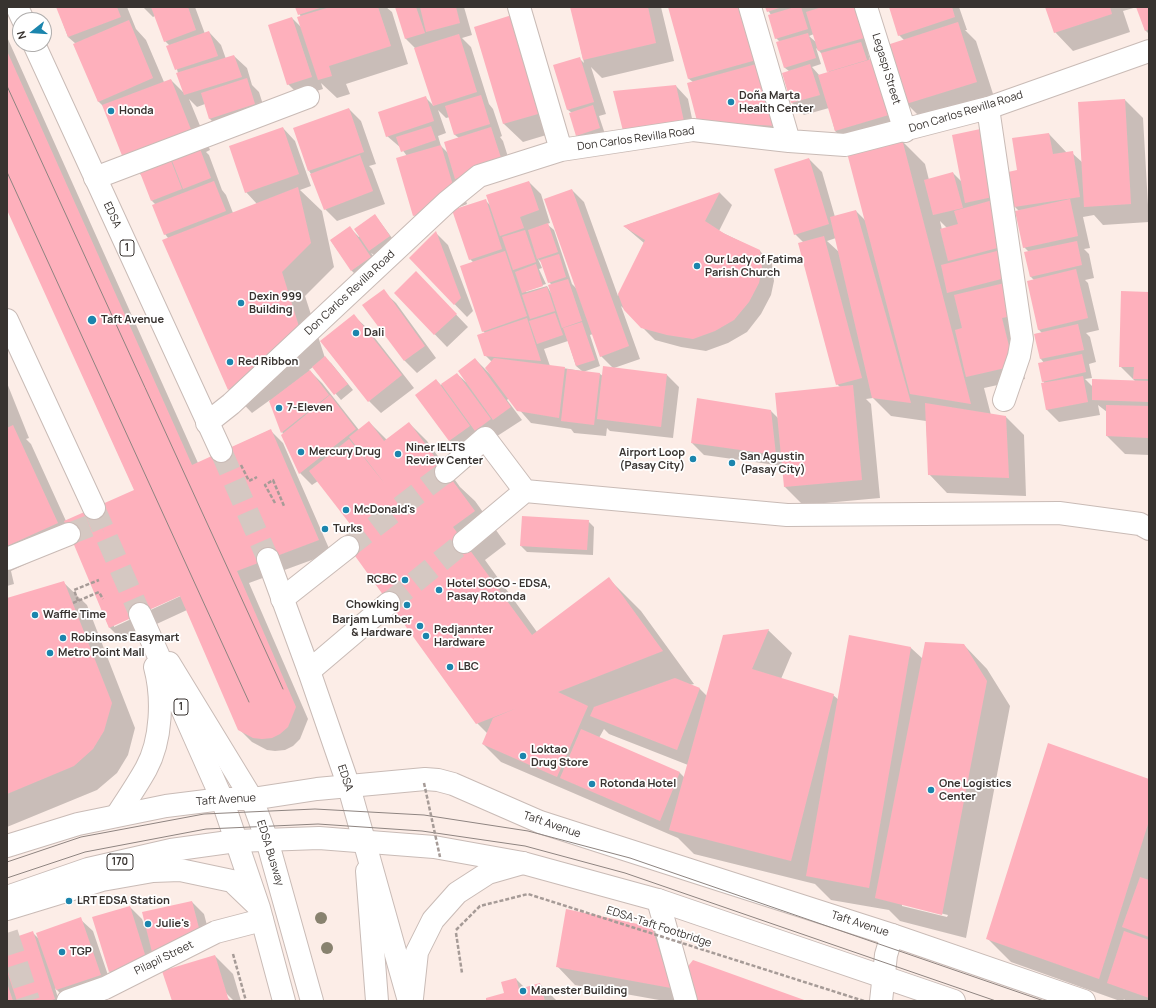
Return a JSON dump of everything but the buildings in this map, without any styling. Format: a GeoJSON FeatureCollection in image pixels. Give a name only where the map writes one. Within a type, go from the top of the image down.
{"type":"FeatureCollection","features":[{"type":"Feature","properties":{"kind":"main road"},"geometry":{"type":"LineString","coordinates":[[519,7],[561,150]]}},
{"type":"Feature","properties":{"kind":"main road"},"geometry":{"type":"LineString","coordinates":[[750,7],[789,142]]}},
{"type":"Feature","properties":{"kind":"main road","name":"Legaspi Street"},"geometry":{"type":"LineString","coordinates":[[866,7],[905,131]]}},
{"type":"Feature","properties":{"kind":"main road","name":"Don Carlos Revilla Road"},"geometry":{"type":"LineString","coordinates":[[207,423],[236,398],[447,202],[479,176],[561,150],[693,130],[789,142],[845,145],[905,131],[988,108],[1149,51]]}},
{"type":"Feature","properties":{"kind":"main road","name":"EDSA"},"geometry":{"type":"LineString","coordinates":[[38,52],[207,423],[230,456]]}},
{"type":"Feature","properties":{"kind":"main road"},"geometry":{"type":"LineString","coordinates":[[95,178],[308,97]]}},
{"type":"Feature","properties":{"kind":"main road"},"geometry":{"type":"LineString","coordinates":[[988,108],[1022,339],[1019,356],[1004,400]]}},
{"type":"Feature","properties":{"kind":"main road"},"geometry":{"type":"LineString","coordinates":[[7,320],[94,508]]}},
{"type":"Feature","properties":{"kind":"main road"},"geometry":{"type":"LineString","coordinates":[[446,472],[485,438],[525,491]]}},
{"type":"Feature","properties":{"kind":"main road"},"geometry":{"type":"LineString","coordinates":[[464,542],[525,491],[787,515],[1058,513],[1140,524],[1149,529]]}},
{"type":"Feature","properties":{"kind":"main road"},"geometry":{"type":"LineString","coordinates":[[7,559],[69,534]]}},
{"type":"Feature","properties":{"kind":"main road"},"geometry":{"type":"LineString","coordinates":[[282,599],[348,547]]}},
{"type":"Feature","properties":{"kind":"main road","name":"EDSA"},"geometry":{"type":"LineString","coordinates":[[268,559],[349,787],[410,1001]]}},
{"type":"Feature","properties":{"kind":"main road"},"geometry":{"type":"LineString","coordinates":[[309,672],[389,603]]}},
{"type":"Feature","properties":{"kind":"main road"},"geometry":{"type":"LineString","coordinates":[[117,815],[147,767],[154,746],[159,713],[158,680],[140,614]]}},
{"type":"Feature","properties":{"kind":"main road","name":"EDSA Busway"},"geometry":{"type":"LineString","coordinates":[[140,614],[252,799],[267,840],[312,1001]]}},
{"type":"Feature","properties":{"kind":"main road","name":"1"},"geometry":{"type":"LineString","coordinates":[[140,614],[222,799],[261,914],[284,1001]]}},
{"type":"Feature","properties":{"kind":"main road","name":"Taft Avenue"},"geometry":{"type":"LineString","coordinates":[[7,846],[78,824],[166,806],[222,799],[252,799],[425,779],[438,780],[454,784],[540,822],[892,935],[1084,1001]]}},
{"type":"Feature","properties":{"kind":"main road","name":"170"},"geometry":{"type":"LineString","coordinates":[[7,897],[88,869],[171,850],[236,841],[319,838],[365,840]]}},
{"type":"Feature","properties":{"kind":"main road"},"geometry":{"type":"LineString","coordinates":[[376,1001],[365,840],[434,847],[523,863],[658,900],[954,1001]]}},
{"type":"Feature","properties":{"kind":"main road"},"geometry":{"type":"LineString","coordinates":[[410,1001],[417,952],[433,920],[457,893],[488,873],[523,863]]}},
{"type":"Feature","properties":{"kind":"main road"},"geometry":{"type":"LineString","coordinates":[[7,909],[102,880],[153,870],[180,870],[232,881],[261,914]]}},
{"type":"Feature","properties":{"kind":"main road"},"geometry":{"type":"LineString","coordinates":[[658,900],[686,1001]]}},
{"type":"Feature","properties":{"kind":"main road","name":"Pilapil Street"},"geometry":{"type":"LineString","coordinates":[[68,1001],[105,988],[216,932],[261,914]]}},
{"type":"Feature","properties":{"kind":"main road"},"geometry":{"type":"LineString","coordinates":[[881,1001],[883,976],[892,935]]}},
{"type":"Feature","properties":{"kind":"path"},"geometry":{"type":"LineString","coordinates":[[230,456],[249,481],[257,477]]}},
{"type":"Feature","properties":{"kind":"path"},"geometry":{"type":"LineString","coordinates":[[275,503],[265,485],[273,480],[284,504]]}},
{"type":"Feature","properties":{"kind":"path"},"geometry":{"type":"LineString","coordinates":[[77,599],[74,590],[99,580]]}},
{"type":"Feature","properties":{"kind":"path"},"geometry":{"type":"LineString","coordinates":[[72,603],[77,599],[100,592],[103,599]]}},
{"type":"Feature","properties":{"kind":"path"},"geometry":{"type":"LineString","coordinates":[[424,783],[440,857]]}},
{"type":"Feature","properties":{"kind":"path","name":"EDSA-Taft Footbridge"},"geometry":{"type":"LineString","coordinates":[[462,973],[456,930],[480,906],[528,894],[864,1001]]}},
{"type":"Feature","properties":{"kind":"path"},"geometry":{"type":"LineString","coordinates":[[240,986],[244,1001]]}},
{"type":"Feature","properties":{"kind":"tunnel"},"geometry":{"type":"LineString","coordinates":[[221,451],[268,559]]}},
{"type":"Feature","properties":{"kind":"tunnel"},"geometry":{"type":"LineString","coordinates":[[348,547],[446,472]]}},
{"type":"Feature","properties":{"kind":"tunnel"},"geometry":{"type":"LineString","coordinates":[[94,508],[140,614]]}},
{"type":"Feature","properties":{"kind":"tunnel"},"geometry":{"type":"LineString","coordinates":[[69,534],[100,522]]}},
{"type":"Feature","properties":{"kind":"tunnel"},"geometry":{"type":"LineString","coordinates":[[389,603],[464,542]]}},
{"type":"Feature","properties":{"kind":"tunnel"},"geometry":{"type":"LineString","coordinates":[[7,933],[29,1001]]}},
{"type":"Feature","properties":{"kind":"tram line"},"geometry":{"type":"LineString","coordinates":[[7,86],[283,689]]}},
{"type":"Feature","properties":{"kind":"tram line"},"geometry":{"type":"LineString","coordinates":[[7,172],[249,702]]}},
{"type":"Feature","properties":{"kind":"tram line"},"geometry":{"type":"LineString","coordinates":[[7,862],[81,837],[204,814],[315,809],[424,815],[528,831],[630,858],[1044,1001]]}},
{"type":"Feature","properties":{"kind":"tram line"},"geometry":{"type":"LineString","coordinates":[[7,878],[85,852],[206,829],[318,824],[422,831],[525,846],[625,873],[996,1001]]}},
{"type":"Feature","properties":{"kind":"place","name":"Doña Marta Health Center"},"geometry":{"type":"Point","coordinates":[731,102]}},
{"type":"Feature","properties":{"kind":"place","name":"Honda"},"geometry":{"type":"Point","coordinates":[111,111]}},
{"type":"Feature","properties":{"kind":"place","name":"Our Lady of Fatima Parish Church"},"geometry":{"type":"Point","coordinates":[697,266]}},
{"type":"Feature","properties":{"kind":"place","name":"Dexin 999 Building"},"geometry":{"type":"Point","coordinates":[241,303]}},
{"type":"Feature","properties":{"kind":"place","name":"Taft Avenue"},"geometry":{"type":"Point","coordinates":[92,320]}},
{"type":"Feature","properties":{"kind":"place","name":"Dali"},"geometry":{"type":"Point","coordinates":[356,333]}},
{"type":"Feature","properties":{"kind":"place","name":"Red Ribbon"},"geometry":{"type":"Point","coordinates":[230,362]}},
{"type":"Feature","properties":{"kind":"place","name":"7-Eleven"},"geometry":{"type":"Point","coordinates":[279,408]}},
{"type":"Feature","properties":{"kind":"place","name":"Mercury Drug"},"geometry":{"type":"Point","coordinates":[301,452]}},
{"type":"Feature","properties":{"kind":"place","name":"Niner IELTS Review Center"},"geometry":{"type":"Point","coordinates":[398,454]}},
{"type":"Feature","properties":{"kind":"place","name":"Airport Loop (Pasay City)"},"geometry":{"type":"Point","coordinates":[693,459]}},
{"type":"Feature","properties":{"kind":"place","name":"San Agustin (Pasay City)"},"geometry":{"type":"Point","coordinates":[732,463]}},
{"type":"Feature","properties":{"kind":"place","name":"McDonald's"},"geometry":{"type":"Point","coordinates":[346,510]}},
{"type":"Feature","properties":{"kind":"place","name":"Turks"},"geometry":{"type":"Point","coordinates":[325,529]}},
{"type":"Feature","properties":{"kind":"place","name":"RCBC"},"geometry":{"type":"Point","coordinates":[405,580]}},
{"type":"Feature","properties":{"kind":"place","name":"Hotel SOGO - EDSA, Pasay Rotonda"},"geometry":{"type":"Point","coordinates":[439,590]}},
{"type":"Feature","properties":{"kind":"place","name":"Chowking"},"geometry":{"type":"Point","coordinates":[407,605]}},
{"type":"Feature","properties":{"kind":"place","name":"Waffle Time"},"geometry":{"type":"Point","coordinates":[35,615]}},
{"type":"Feature","properties":{"kind":"place","name":"Barjam Lumber & Hardware"},"geometry":{"type":"Point","coordinates":[420,626]}},
{"type":"Feature","properties":{"kind":"place","name":"Pedjannter Hardware"},"geometry":{"type":"Point","coordinates":[426,636]}},
{"type":"Feature","properties":{"kind":"place","name":"Robinsons Easymart"},"geometry":{"type":"Point","coordinates":[63,638]}},
{"type":"Feature","properties":{"kind":"place","name":"Metro Point Mall"},"geometry":{"type":"Point","coordinates":[50,653]}},
{"type":"Feature","properties":{"kind":"place","name":"LBC"},"geometry":{"type":"Point","coordinates":[450,667]}},
{"type":"Feature","properties":{"kind":"place","name":"Loktao Drug Store"},"geometry":{"type":"Point","coordinates":[523,756]}},
{"type":"Feature","properties":{"kind":"place","name":"Rotonda Hotel"},"geometry":{"type":"Point","coordinates":[592,784]}},
{"type":"Feature","properties":{"kind":"place","name":"One Logistics Center"},"geometry":{"type":"Point","coordinates":[931,790]}},
{"type":"Feature","properties":{"kind":"place","name":"LRT EDSA Station"},"geometry":{"type":"Point","coordinates":[69,901]}},
{"type":"Feature","properties":{"kind":"place","name":"Julie's"},"geometry":{"type":"Point","coordinates":[148,924]}},
{"type":"Feature","properties":{"kind":"place","name":"TGP"},"geometry":{"type":"Point","coordinates":[62,952]}},
{"type":"Feature","properties":{"kind":"place","name":"Manester Building"},"geometry":{"type":"Point","coordinates":[523,991]}}]}
